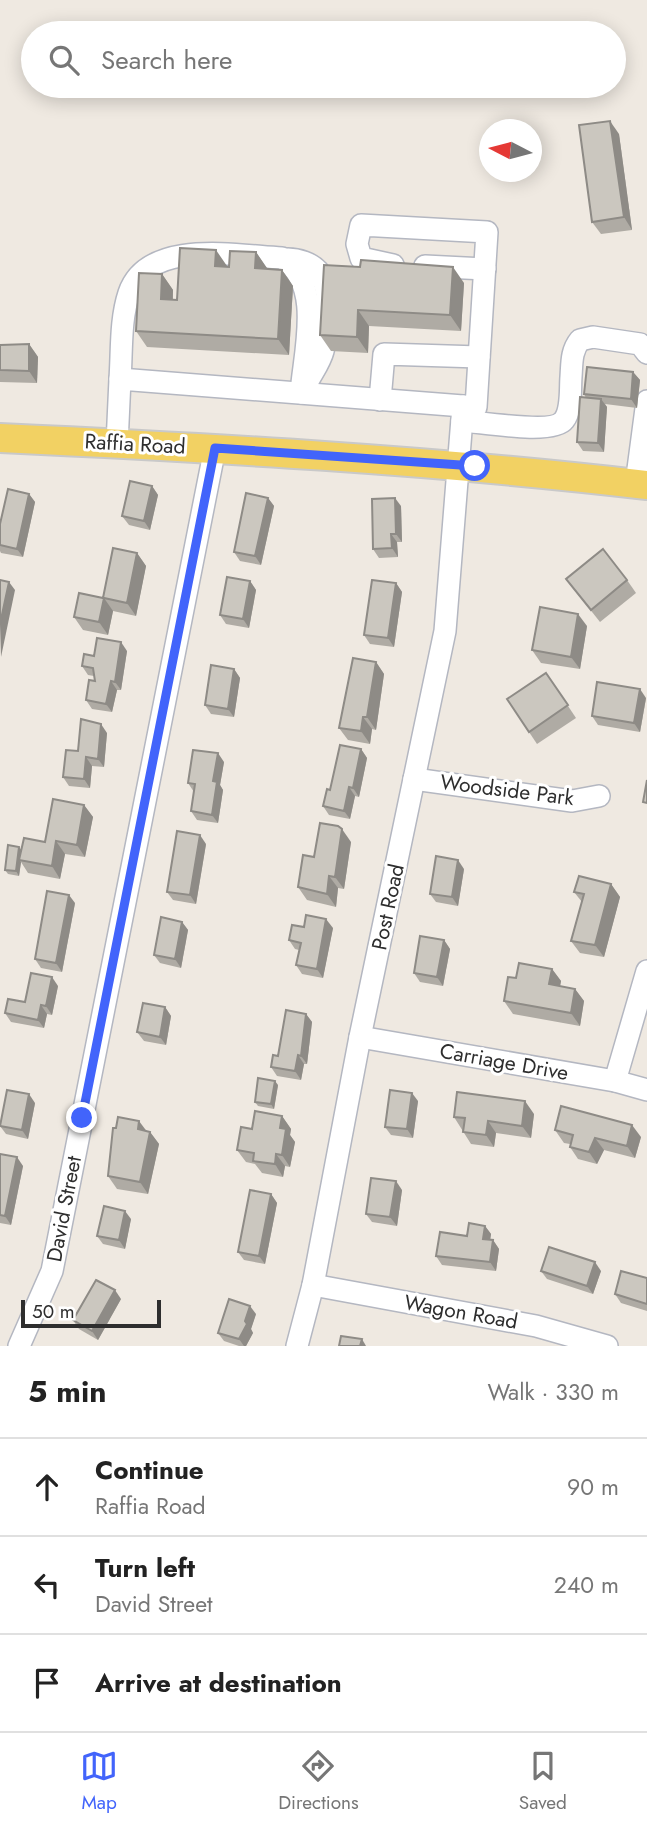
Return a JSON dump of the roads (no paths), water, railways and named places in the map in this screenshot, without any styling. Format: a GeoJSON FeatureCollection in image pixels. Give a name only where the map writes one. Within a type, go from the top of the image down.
{"type":"FeatureCollection","features":[{"type":"Feature","properties":{"kind":"main road","name":"Raffia Road"},"geometry":{"type":"LineString","coordinates":[[0,438],[215,448],[458,464],[642,485]]}},
{"type":"Feature","properties":{"kind":"street"},"geometry":{"type":"LineString","coordinates":[[463,414],[476,407],[485,269],[487,232],[361,225],[356,244],[361,258],[382,265],[485,269]]}},
{"type":"Feature","properties":{"kind":"street"},"geometry":{"type":"LineString","coordinates":[[117,443],[124,318],[130,291],[143,273],[166,260],[193,253],[282,258],[294,265],[305,284],[308,309],[301,393]]}},
{"type":"Feature","properties":{"kind":"street"},"geometry":{"type":"LineString","coordinates":[[120,379],[380,400],[546,428],[560,424],[566,418],[573,353],[580,340],[593,337],[640,344],[647,353]]}},
{"type":"Feature","properties":{"kind":"street"},"geometry":{"type":"LineString","coordinates":[[380,400],[384,354],[479,357]]}},
{"type":"Feature","properties":{"kind":"street"},"geometry":{"type":"LineString","coordinates":[[642,485],[647,401]]}},
{"type":"Feature","properties":{"kind":"street","name":"Post Road"},"geometry":{"type":"LineString","coordinates":[[296,1346],[313,1285],[360,1037],[444,631],[463,414]]}},
{"type":"Feature","properties":{"kind":"street","name":"David Street"},"geometry":{"type":"LineString","coordinates":[[19,1346],[52,1271],[215,448]]}},
{"type":"Feature","properties":{"kind":"street","name":"Woodside Park"},"geometry":{"type":"LineString","coordinates":[[414,779],[572,801],[599,796]]}},
{"type":"Feature","properties":{"kind":"street"},"geometry":{"type":"LineString","coordinates":[[615,1081],[647,971]]}},
{"type":"Feature","properties":{"kind":"street","name":"Carriage Drive"},"geometry":{"type":"LineString","coordinates":[[360,1037],[615,1081],[647,1090]]}},
{"type":"Feature","properties":{"kind":"street","name":"Wagon Road"},"geometry":{"type":"LineString","coordinates":[[313,1285],[536,1326],[607,1346]]}}]}
